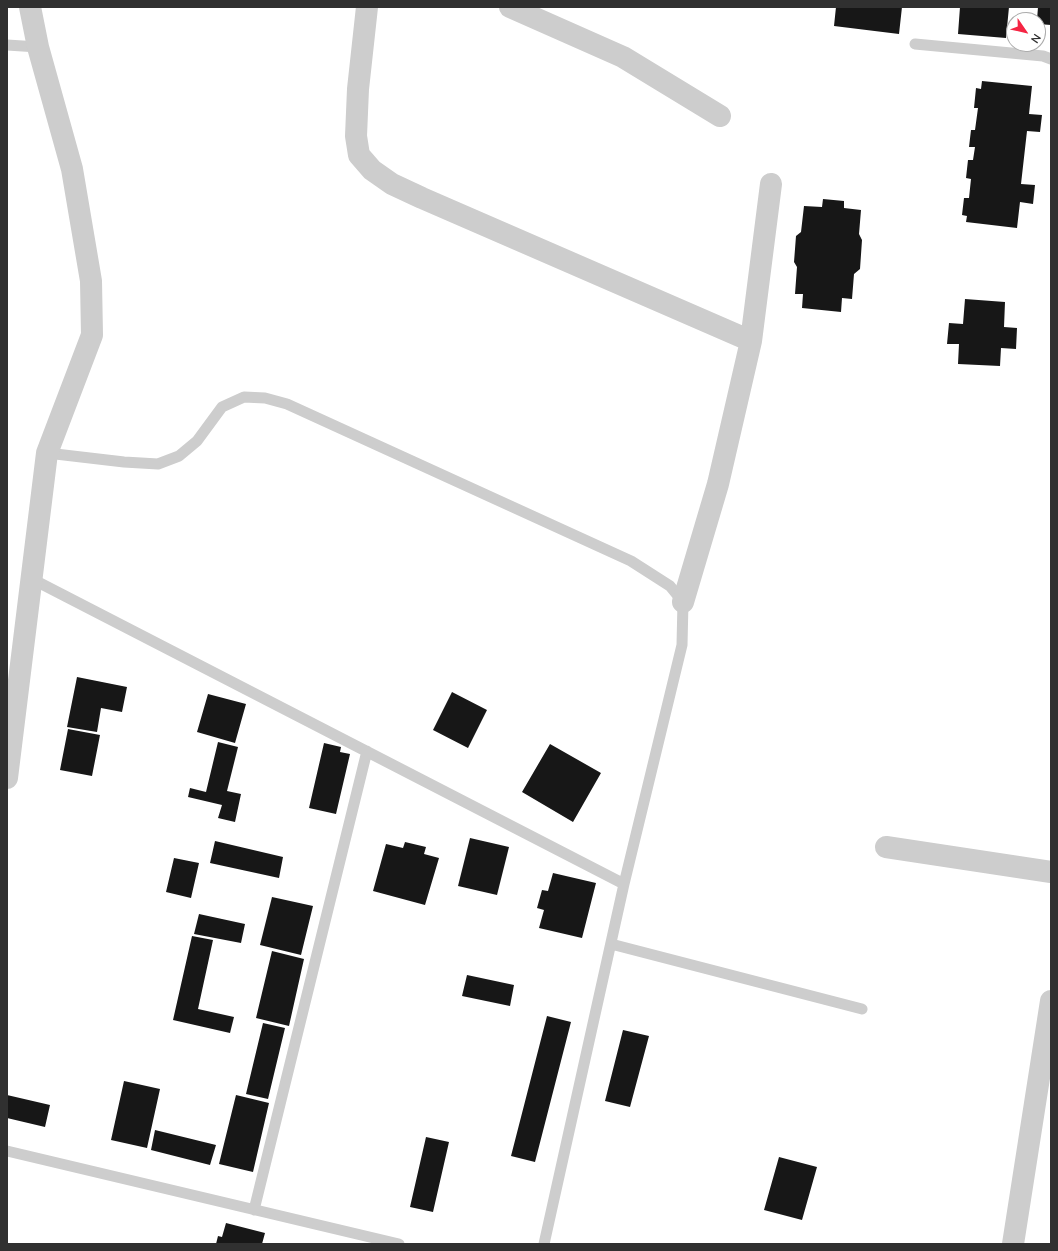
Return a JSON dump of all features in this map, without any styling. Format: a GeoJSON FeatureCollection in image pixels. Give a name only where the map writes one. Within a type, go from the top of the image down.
{"type":"FeatureCollection","features":[{"type":"Feature","properties":{"kind":"street"},"geometry":{"type":"LineString","coordinates":[[7,778],[47,453],[92,335],[91,281],[72,169],[38,47],[30,7]]}},
{"type":"Feature","properties":{"kind":"street"},"geometry":{"type":"LineString","coordinates":[[367,7],[358,89],[356,136],[359,155],[372,170],[392,184],[422,198],[751,341]]}},
{"type":"Feature","properties":{"kind":"street"},"geometry":{"type":"LineString","coordinates":[[510,7],[624,57],[720,116]]}},
{"type":"Feature","properties":{"kind":"street"},"geometry":{"type":"LineString","coordinates":[[683,602],[718,484],[751,341],[771,184]]}},
{"type":"Feature","properties":{"kind":"street"},"geometry":{"type":"LineString","coordinates":[[886,847],[1051,872]]}},
{"type":"Feature","properties":{"kind":"street"},"geometry":{"type":"LineString","coordinates":[[1013,1244],[1051,1001]]}},
{"type":"Feature","properties":{"kind":"lane"},"geometry":{"type":"LineString","coordinates":[[915,44],[1043,56],[1051,59]]}},
{"type":"Feature","properties":{"kind":"lane"},"geometry":{"type":"LineString","coordinates":[[7,45],[38,47]]}},
{"type":"Feature","properties":{"kind":"lane"},"geometry":{"type":"LineString","coordinates":[[47,453],[124,462],[158,464],[179,456],[197,441],[222,407],[244,397],[265,398],[287,404],[631,561],[670,586],[683,602],[682,645],[624,884],[544,1244]]}},
{"type":"Feature","properties":{"kind":"lane"},"geometry":{"type":"LineString","coordinates":[[32,579],[624,884]]}},
{"type":"Feature","properties":{"kind":"lane"},"geometry":{"type":"LineString","coordinates":[[254,1210],[367,752]]}},
{"type":"Feature","properties":{"kind":"lane"},"geometry":{"type":"LineString","coordinates":[[611,944],[862,1009]]}},
{"type":"Feature","properties":{"kind":"lane"},"geometry":{"type":"LineString","coordinates":[[7,1151],[399,1244]]}},
{"type":"Feature","properties":{"kind":"building"},"geometry":{"type":"Polygon","coordinates":[[[836,7],[902,7],[899,34],[834,26],[836,7]]]}},
{"type":"Feature","properties":{"kind":"building"},"geometry":{"type":"Polygon","coordinates":[[[960,7],[1009,7],[1009,12],[1006,12],[1006,38],[958,34],[960,7]]]}},
{"type":"Feature","properties":{"kind":"building"},"geometry":{"type":"Polygon","coordinates":[[[1038,7],[1051,7],[1051,25],[1046,25],[1046,12],[1038,12],[1038,7]]]}},
{"type":"Feature","properties":{"kind":"building"},"geometry":{"type":"Polygon","coordinates":[[[982,81],[1032,86],[1029,114],[1042,115],[1040,132],[1027,131],[1021,184],[1035,185],[1033,204],[1020,202],[1017,228],[966,222],[967,216],[962,215],[964,198],[969,198],[971,179],[966,178],[968,160],[973,160],[975,147],[969,147],[971,130],[975,130],[978,108],[974,108],[976,88],[981,89],[982,81]]]}},
{"type":"Feature","properties":{"kind":"building"},"geometry":{"type":"Polygon","coordinates":[[[823,199],[844,201],[844,208],[861,210],[859,234],[862,240],[860,269],[854,274],[852,299],[842,298],[841,312],[802,308],[803,294],[795,294],[797,267],[794,262],[796,236],[801,232],[804,206],[822,207],[823,199]]]}},
{"type":"Feature","properties":{"kind":"building"},"geometry":{"type":"Polygon","coordinates":[[[965,299],[1005,302],[1004,327],[1017,328],[1016,349],[1001,348],[1000,366],[958,364],[959,344],[947,344],[949,323],[963,324],[965,299]]]}},
{"type":"Feature","properties":{"kind":"building"},"geometry":{"type":"Polygon","coordinates":[[[77,677],[127,687],[122,712],[101,708],[97,732],[67,727],[77,677]]]}},
{"type":"Feature","properties":{"kind":"building"},"geometry":{"type":"Polygon","coordinates":[[[452,692],[487,710],[468,748],[433,730],[452,692]]]}},
{"type":"Feature","properties":{"kind":"building"},"geometry":{"type":"Polygon","coordinates":[[[208,694],[246,704],[235,743],[197,732],[208,694]]]}},
{"type":"Feature","properties":{"kind":"building"},"geometry":{"type":"Polygon","coordinates":[[[68,729],[100,735],[92,776],[60,770],[68,729]]]}},
{"type":"Feature","properties":{"kind":"building"},"geometry":{"type":"Polygon","coordinates":[[[218,742],[238,747],[227,791],[241,794],[235,822],[218,818],[222,805],[188,797],[190,788],[206,792],[218,742]]]}},
{"type":"Feature","properties":{"kind":"building"},"geometry":{"type":"Polygon","coordinates":[[[324,743],[341,747],[340,752],[350,754],[336,814],[309,808],[324,743]]]}},
{"type":"Feature","properties":{"kind":"building"},"geometry":{"type":"Polygon","coordinates":[[[550,744],[601,773],[573,822],[522,792],[550,744]]]}},
{"type":"Feature","properties":{"kind":"building"},"geometry":{"type":"Polygon","coordinates":[[[470,838],[509,847],[497,895],[458,886],[470,838]]]}},
{"type":"Feature","properties":{"kind":"building"},"geometry":{"type":"Polygon","coordinates":[[[215,841],[283,857],[279,878],[210,863],[215,841]]]}},
{"type":"Feature","properties":{"kind":"building"},"geometry":{"type":"Polygon","coordinates":[[[405,842],[426,847],[424,854],[439,858],[425,905],[373,891],[386,844],[403,848],[405,842]]]}},
{"type":"Feature","properties":{"kind":"building"},"geometry":{"type":"Polygon","coordinates":[[[174,858],[199,863],[191,898],[166,892],[174,858]]]}},
{"type":"Feature","properties":{"kind":"building"},"geometry":{"type":"Polygon","coordinates":[[[553,873],[596,883],[582,938],[539,928],[544,910],[537,908],[542,890],[548,891],[553,873]]]}},
{"type":"Feature","properties":{"kind":"building"},"geometry":{"type":"Polygon","coordinates":[[[272,897],[313,906],[301,955],[260,945],[272,897]]]}},
{"type":"Feature","properties":{"kind":"building"},"geometry":{"type":"Polygon","coordinates":[[[199,914],[245,924],[241,943],[194,934],[199,914]]]}},
{"type":"Feature","properties":{"kind":"building"},"geometry":{"type":"Polygon","coordinates":[[[192,936],[213,940],[198,1009],[234,1017],[230,1033],[173,1020],[192,936]]]}},
{"type":"Feature","properties":{"kind":"building"},"geometry":{"type":"Polygon","coordinates":[[[272,951],[304,959],[289,1026],[256,1018],[272,951]]]}},
{"type":"Feature","properties":{"kind":"building"},"geometry":{"type":"Polygon","coordinates":[[[467,975],[514,985],[510,1006],[462,996],[467,975]]]}},
{"type":"Feature","properties":{"kind":"building"},"geometry":{"type":"Polygon","coordinates":[[[547,1016],[571,1022],[535,1162],[511,1156],[547,1016]]]}},
{"type":"Feature","properties":{"kind":"building"},"geometry":{"type":"Polygon","coordinates":[[[263,1023],[285,1028],[268,1099],[246,1094],[263,1023]]]}},
{"type":"Feature","properties":{"kind":"building"},"geometry":{"type":"Polygon","coordinates":[[[623,1030],[649,1036],[630,1107],[605,1101],[623,1030]]]}},
{"type":"Feature","properties":{"kind":"building"},"geometry":{"type":"Polygon","coordinates":[[[124,1081],[160,1089],[147,1148],[111,1140],[124,1081]]]}},
{"type":"Feature","properties":{"kind":"building"},"geometry":{"type":"Polygon","coordinates":[[[7,1095],[50,1105],[45,1127],[7,1118],[7,1095]]]}},
{"type":"Feature","properties":{"kind":"building"},"geometry":{"type":"Polygon","coordinates":[[[236,1095],[269,1103],[253,1172],[219,1164],[236,1095]]]}},
{"type":"Feature","properties":{"kind":"building"},"geometry":{"type":"Polygon","coordinates":[[[155,1130],[216,1145],[210,1165],[151,1150],[155,1130]]]}},
{"type":"Feature","properties":{"kind":"building"},"geometry":{"type":"Polygon","coordinates":[[[426,1137],[449,1142],[433,1212],[410,1207],[426,1137]]]}},
{"type":"Feature","properties":{"kind":"building"},"geometry":{"type":"Polygon","coordinates":[[[779,1157],[817,1167],[802,1220],[764,1210],[779,1157]]]}},
{"type":"Feature","properties":{"kind":"building"},"geometry":{"type":"Polygon","coordinates":[[[226,1223],[265,1233],[262,1244],[216,1244],[218,1236],[222,1237],[226,1223]]]}}]}
